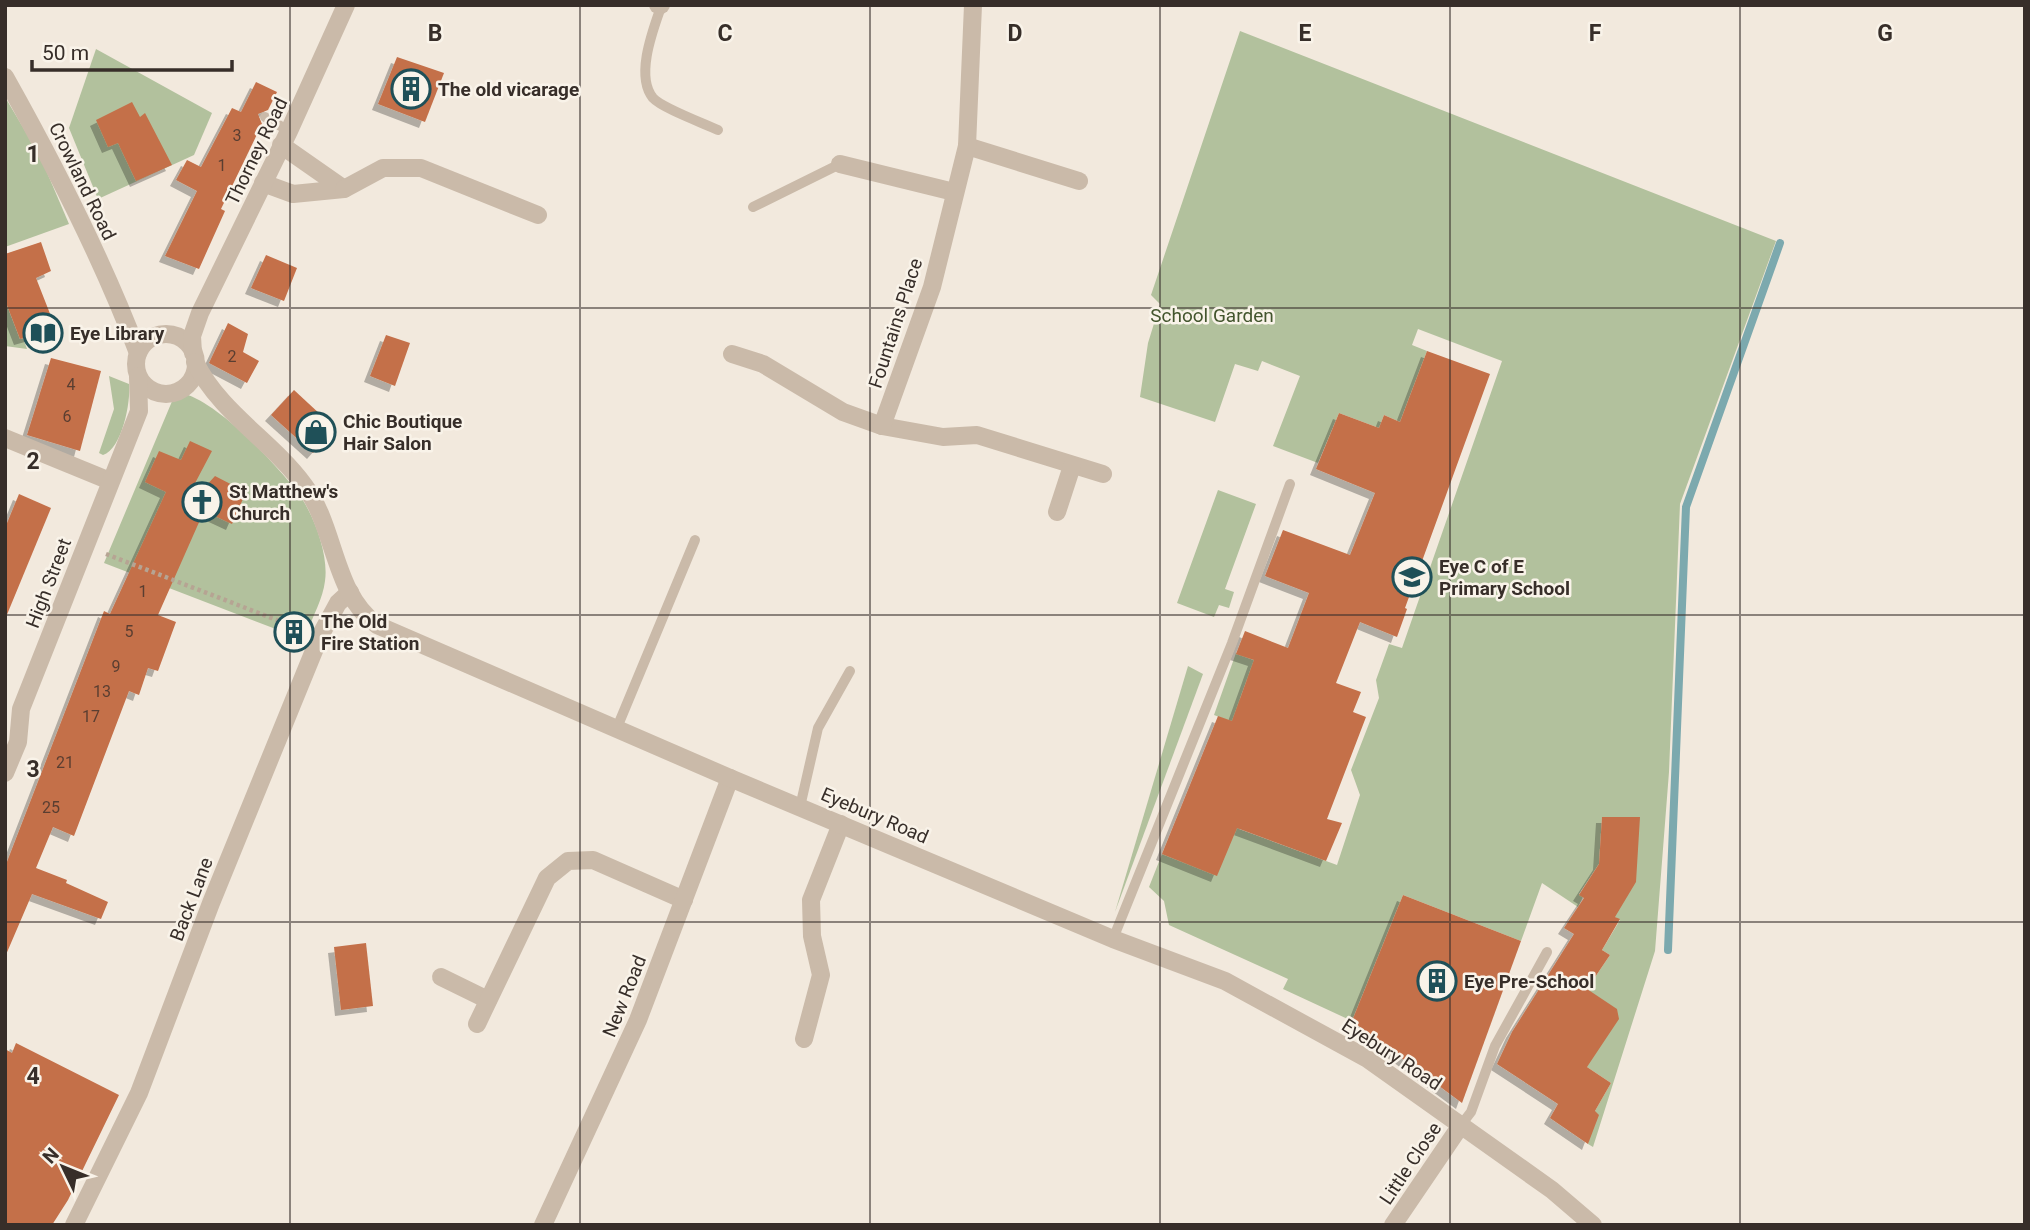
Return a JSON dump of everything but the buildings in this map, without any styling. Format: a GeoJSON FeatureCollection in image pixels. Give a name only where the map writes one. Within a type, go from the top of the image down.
{"type":"FeatureCollection","features":[{"type":"Feature","properties":{"kind":"street","name":"Thorney Road"},"geometry":{"type":"LineString","coordinates":[[194,358],[192,335],[200,313],[346,5]]}},
{"type":"Feature","properties":{"kind":"street","name":"Fountains Place"},"geometry":{"type":"LineString","coordinates":[[882,426],[932,287],[967,146],[973,5]]}},
{"type":"Feature","properties":{"kind":"street","name":"Crowland Road"},"geometry":{"type":"LineString","coordinates":[[5,77],[43,145],[120,306],[138,353]]}},
{"type":"Feature","properties":{"kind":"street"},"geometry":{"type":"LineString","coordinates":[[285,138],[344,188]]}},
{"type":"Feature","properties":{"kind":"street"},"geometry":{"type":"LineString","coordinates":[[967,146],[1079,181]]}},
{"type":"Feature","properties":{"kind":"street"},"geometry":{"type":"LineString","coordinates":[[840,164],[954,192]]}},
{"type":"Feature","properties":{"kind":"street"},"geometry":{"type":"LineString","coordinates":[[263,183],[293,194],[344,188],[383,168],[421,168],[538,215]]}},
{"type":"Feature","properties":{"kind":"street","name":"Crowland Road"},"geometry":{"type":"LineString","coordinates":[[120,306],[158,335]]}},
{"type":"Feature","properties":{"kind":"street"},"geometry":{"type":"LineString","coordinates":[[200,313],[158,335],[138,353],[138,376],[155,392],[209,388]]}},
{"type":"Feature","properties":{"kind":"street"},"geometry":{"type":"LineString","coordinates":[[158,335],[181,338],[194,358],[192,378],[180,390]]}},
{"type":"Feature","properties":{"kind":"street"},"geometry":{"type":"LineString","coordinates":[[732,354],[763,364],[843,412],[882,426],[943,437],[977,435],[1103,474]]}},
{"type":"Feature","properties":{"kind":"street","name":"Eyebury Road"},"geometry":{"type":"LineString","coordinates":[[194,358],[209,388],[304,485],[323,519],[350,592],[363,615],[377,625],[616,730],[1113,939],[1237,988],[1366,1058],[1552,1191],[1593,1225]]}},
{"type":"Feature","properties":{"kind":"street","name":"High Street"},"geometry":{"type":"LineString","coordinates":[[138,376],[139,411]]}},
{"type":"Feature","properties":{"kind":"street","name":"High Street"},"geometry":{"type":"LineString","coordinates":[[5,773],[18,742],[21,709],[110,481],[139,411],[155,392]]}},
{"type":"Feature","properties":{"kind":"street"},"geometry":{"type":"LineString","coordinates":[[5,438],[110,481]]}},
{"type":"Feature","properties":{"kind":"street"},"geometry":{"type":"LineString","coordinates":[[1057,512],[1072,466]]}},
{"type":"Feature","properties":{"kind":"street","name":"Back Lane"},"geometry":{"type":"LineString","coordinates":[[74,1225],[139,1093],[211,903],[320,636],[338,603],[350,592]]}},
{"type":"Feature","properties":{"kind":"street","name":"New Road"},"geometry":{"type":"LineString","coordinates":[[543,1225],[638,1020],[730,778]]}},
{"type":"Feature","properties":{"kind":"street"},"geometry":{"type":"LineString","coordinates":[[804,1039],[821,975],[812,936],[811,900],[841,824]]}},
{"type":"Feature","properties":{"kind":"street"},"geometry":{"type":"LineString","coordinates":[[477,1024],[547,878],[568,862],[593,860],[684,900]]}},
{"type":"Feature","properties":{"kind":"street"},"geometry":{"type":"LineString","coordinates":[[441,977],[488,1000]]}},
{"type":"Feature","properties":{"kind":"street","name":"Little Close"},"geometry":{"type":"LineString","coordinates":[[1393,1225],[1461,1125]]}},
{"type":"Feature","properties":{"kind":"lane"},"geometry":{"type":"LineString","coordinates":[[660,6],[647,51],[647,85],[654,99],[718,130]]}},
{"type":"Feature","properties":{"kind":"lane"},"geometry":{"type":"LineString","coordinates":[[265,117],[285,138]]}},
{"type":"Feature","properties":{"kind":"lane"},"geometry":{"type":"LineString","coordinates":[[753,207],[840,164]]}},
{"type":"Feature","properties":{"kind":"lane"},"geometry":{"type":"LineString","coordinates":[[1113,939],[1232,643],[1290,484]]}},
{"type":"Feature","properties":{"kind":"lane"},"geometry":{"type":"LineString","coordinates":[[616,730],[695,540]]}},
{"type":"Feature","properties":{"kind":"lane"},"geometry":{"type":"LineString","coordinates":[[800,807],[818,728],[850,671]]}},
{"type":"Feature","properties":{"kind":"lane"},"geometry":{"type":"LineString","coordinates":[[1461,1125],[1471,1112],[1495,1046],[1547,952]]}},
{"type":"Feature","properties":{"kind":"path"},"geometry":{"type":"LineString","coordinates":[[85,547],[320,636]]}},
{"type":"Feature","properties":{"kind":"green space","name":"Eye C of E Primary School"},"geometry":{"type":"Polygon","coordinates":[[[1240,31],[1776,241],[1680,504],[1669,772],[1655,951],[1593,1147],[1588,1144],[1595,1111],[1611,1083],[1587,1067],[1587,989],[1610,955],[1602,950],[1620,920],[1615,917],[1602,818],[1599,864],[1579,894],[1583,897],[1578,907],[1542,883],[1521,941],[1403,895],[1352,1021],[1283,989],[1288,979],[1169,925],[1164,901],[1149,887],[1162,854],[1217,875],[1252,772],[1239,829],[1337,865],[1360,795],[1351,770],[1379,698],[1376,680],[1389,644],[1402,648],[1502,361],[1418,329],[1412,345],[1427,351],[1400,422],[1384,415],[1379,428],[1339,413],[1318,463],[1273,446],[1300,376],[1262,361],[1258,371],[1235,364],[1215,422],[1140,397],[1148,343],[1160,304],[1151,295],[1240,31]]]}},
{"type":"Feature","properties":{"kind":"green space"},"geometry":{"type":"Polygon","coordinates":[[[96,49],[212,113],[194,155],[98,199],[69,128],[96,49]]]}},
{"type":"Feature","properties":{"kind":"green space"},"geometry":{"type":"Polygon","coordinates":[[[5,97],[40,156],[69,224],[5,247],[5,97]]]}},
{"type":"Feature","properties":{"kind":"green space"},"geometry":{"type":"Polygon","coordinates":[[[5,300],[20,339],[23,338],[27,349],[5,346],[5,300]]]}},
{"type":"Feature","properties":{"kind":"green space"},"geometry":{"type":"Polygon","coordinates":[[[109,376],[129,384],[129,392],[127,413],[120,435],[110,451],[103,455],[99,453],[114,409],[109,376]]]}},
{"type":"Feature","properties":{"kind":"green space"},"geometry":{"type":"Polygon","coordinates":[[[188,395],[216,411],[261,450],[296,490],[308,510],[322,546],[326,570],[322,594],[307,632],[284,624],[281,631],[104,563],[173,399],[188,395]]]}},
{"type":"Feature","properties":{"kind":"green space"},"geometry":{"type":"Polygon","coordinates":[[[1218,490],[1256,504],[1225,589],[1234,592],[1229,608],[1219,605],[1214,617],[1177,603],[1218,490]]]}},
{"type":"Feature","properties":{"kind":"green space"},"geometry":{"type":"Polygon","coordinates":[[[1236,653],[1261,663],[1247,680],[1240,699],[1264,734],[1214,715],[1236,653]]]}},
{"type":"Feature","properties":{"kind":"green space"},"geometry":{"type":"Polygon","coordinates":[[[1188,666],[1203,674],[1115,912],[1188,666]]]}},
{"type":"Feature","properties":{"kind":"waterway"},"geometry":{"type":"LineString","coordinates":[[1668,950],[1686,507],[1780,243]]}},
{"type":"Feature","properties":{"kind":"place","name":"The old vicarage"},"geometry":{"type":"Point","coordinates":[411,89]}},
{"type":"Feature","properties":{"kind":"place","name":"Eye Library"},"geometry":{"type":"Point","coordinates":[43,333]}},
{"type":"Feature","properties":{"kind":"place","name":"Chic Boutique Hair Salon"},"geometry":{"type":"Point","coordinates":[316,432]}},
{"type":"Feature","properties":{"kind":"place","name":"St Matthew's Church"},"geometry":{"type":"Point","coordinates":[202,502]}},
{"type":"Feature","properties":{"kind":"place","name":"Eye C of E Primary School"},"geometry":{"type":"Point","coordinates":[1412,577]}},
{"type":"Feature","properties":{"kind":"place","name":"The Old Fire Station"},"geometry":{"type":"Point","coordinates":[294,632]}},
{"type":"Feature","properties":{"kind":"place","name":"Eye Pre-School"},"geometry":{"type":"Point","coordinates":[1437,981]}},
{"type":"Feature","properties":{"kind":"park label","name":"School Garden"},"geometry":{"type":"Point","coordinates":[1212,315]}}]}
